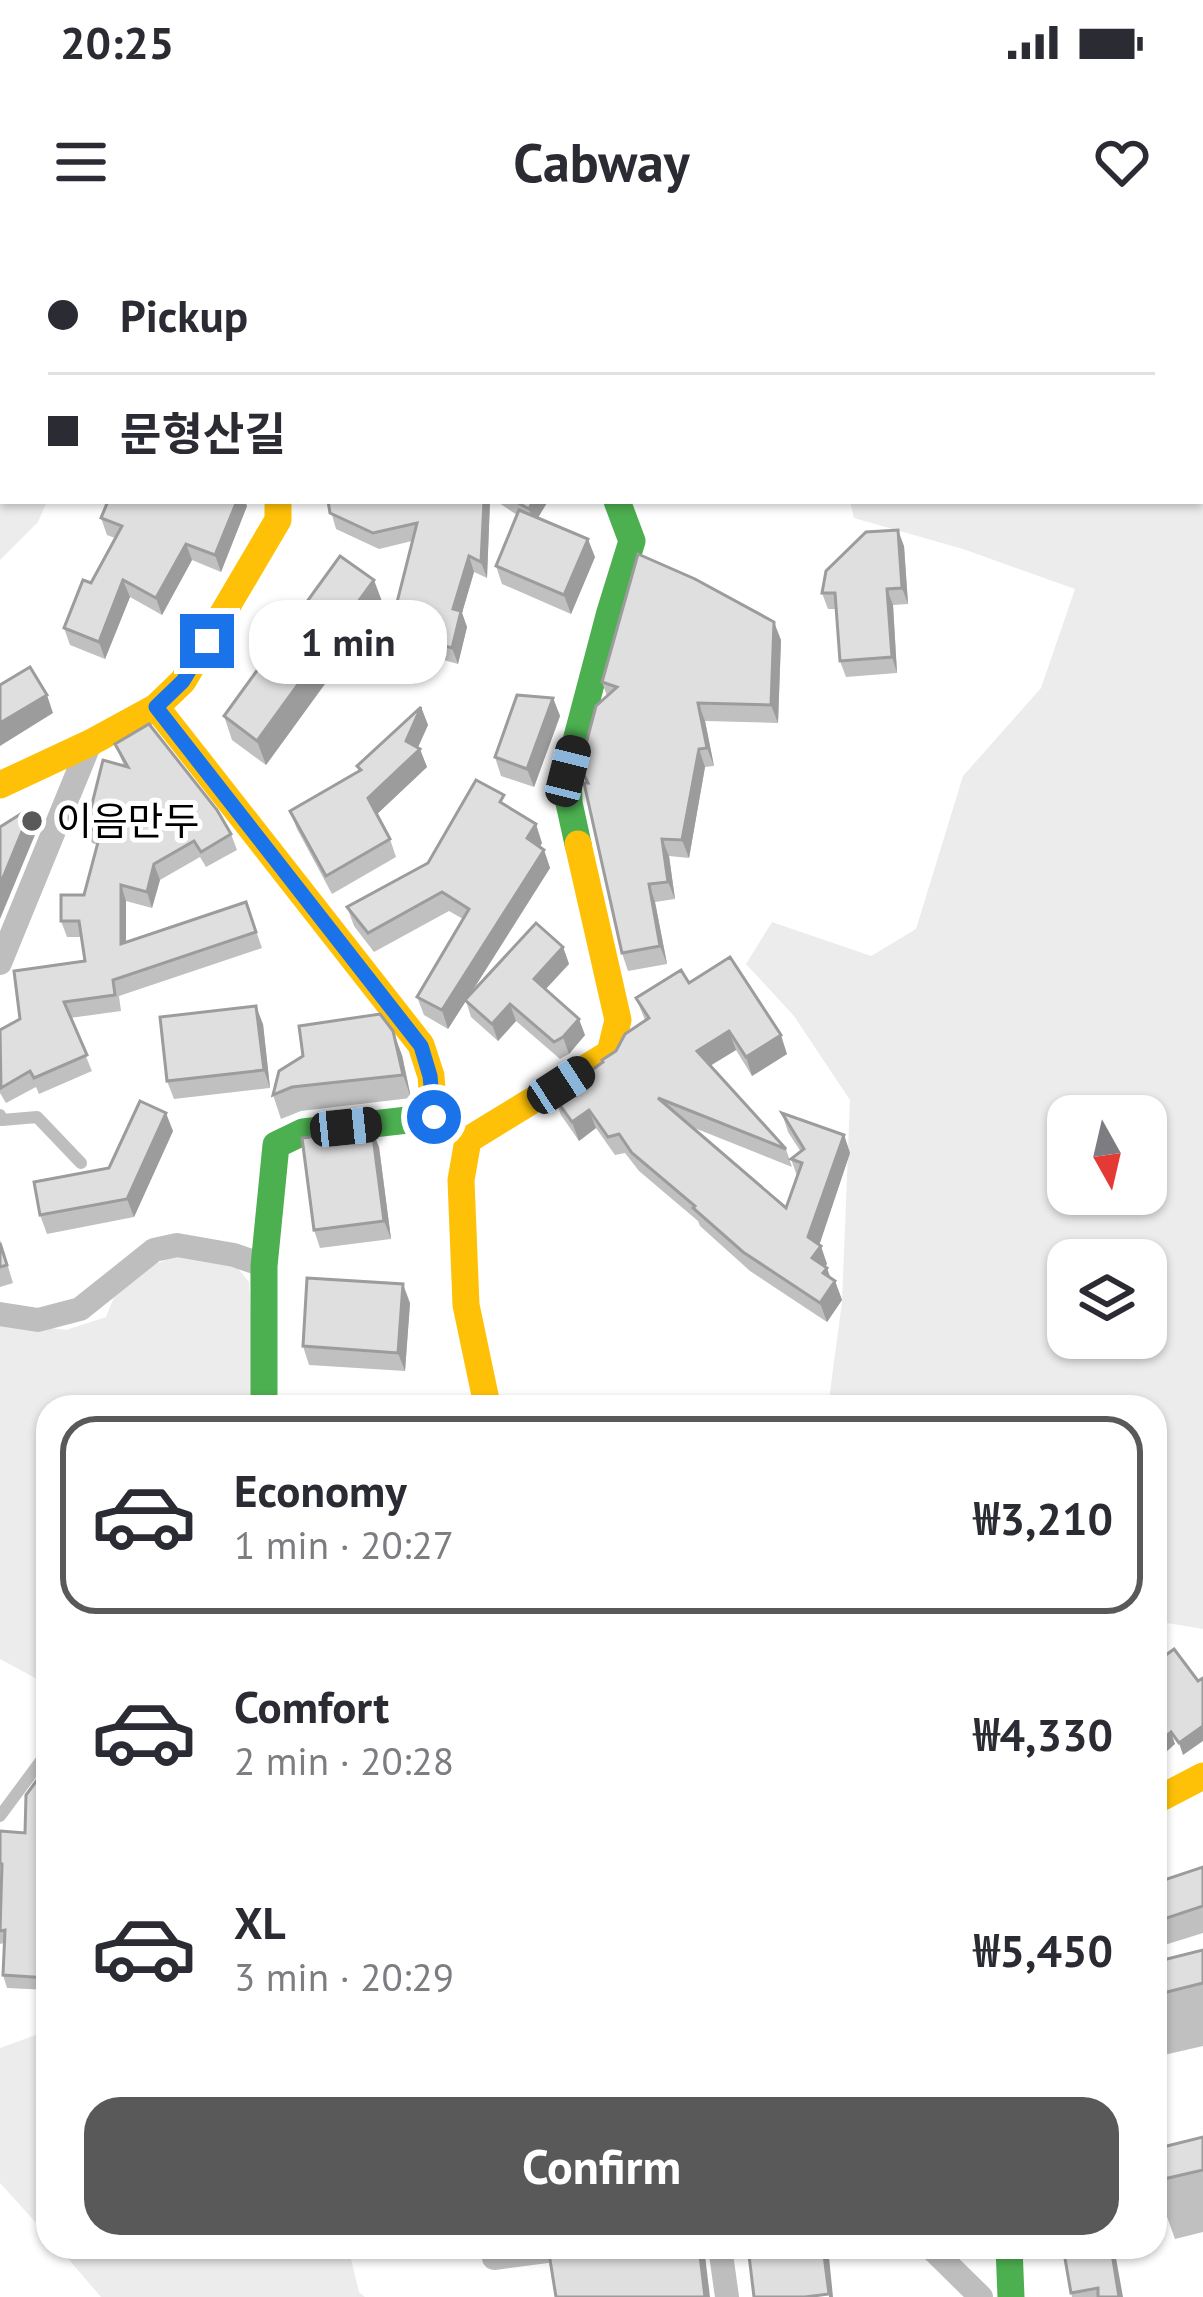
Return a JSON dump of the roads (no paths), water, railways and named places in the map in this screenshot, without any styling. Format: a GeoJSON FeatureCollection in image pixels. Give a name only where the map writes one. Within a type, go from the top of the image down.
{"type":"FeatureCollection","features":[{"type":"Feature","properties":{"kind":"street"},"geometry":{"type":"LineString","coordinates":[[0,785],[156,707],[183,681],[278,520],[278,504]]}},
{"type":"Feature","properties":{"kind":"street"},"geometry":{"type":"LineString","coordinates":[[485,1395],[466,1304],[461,1180],[468,1140],[610,1053],[619,1020],[569,803],[568,771],[632,541],[618,504]]}},
{"type":"Feature","properties":{"kind":"street"},"geometry":{"type":"LineString","coordinates":[[156,707],[421,1046],[434,1117]]}},
{"type":"Feature","properties":{"kind":"street"},"geometry":{"type":"LineString","coordinates":[[0,963],[90,743]]}},
{"type":"Feature","properties":{"kind":"street"},"geometry":{"type":"LineString","coordinates":[[265,1395],[263,1265],[276,1145],[303,1132],[434,1117],[468,1140]]}},
{"type":"Feature","properties":{"kind":"street"},"geometry":{"type":"LineString","coordinates":[[0,1314],[38,1320],[80,1309],[154,1250],[178,1245],[263,1265]]}},
{"type":"Feature","properties":{"kind":"street"},"geometry":{"type":"LineString","coordinates":[[1167,1795],[1203,1776]]}},
{"type":"Feature","properties":{"kind":"street"},"geometry":{"type":"LineString","coordinates":[[722,2259],[727,2297]]}},
{"type":"Feature","properties":{"kind":"street"},"geometry":{"type":"LineString","coordinates":[[942,2259],[981,2297]]}},
{"type":"Feature","properties":{"kind":"street"},"geometry":{"type":"LineString","coordinates":[[1009,2259],[1011,2297]]}},
{"type":"Feature","properties":{"kind":"lane"},"geometry":{"type":"LineString","coordinates":[[0,1115],[2,1120],[37,1117],[81,1162]]}},
{"type":"Feature","properties":{"kind":"lane"},"geometry":{"type":"LineString","coordinates":[[0,1816],[36,1767]]}},
{"type":"Feature","properties":{"kind":"place","name":"이음만두"},"geometry":{"type":"Point","coordinates":[32,821]}}]}
